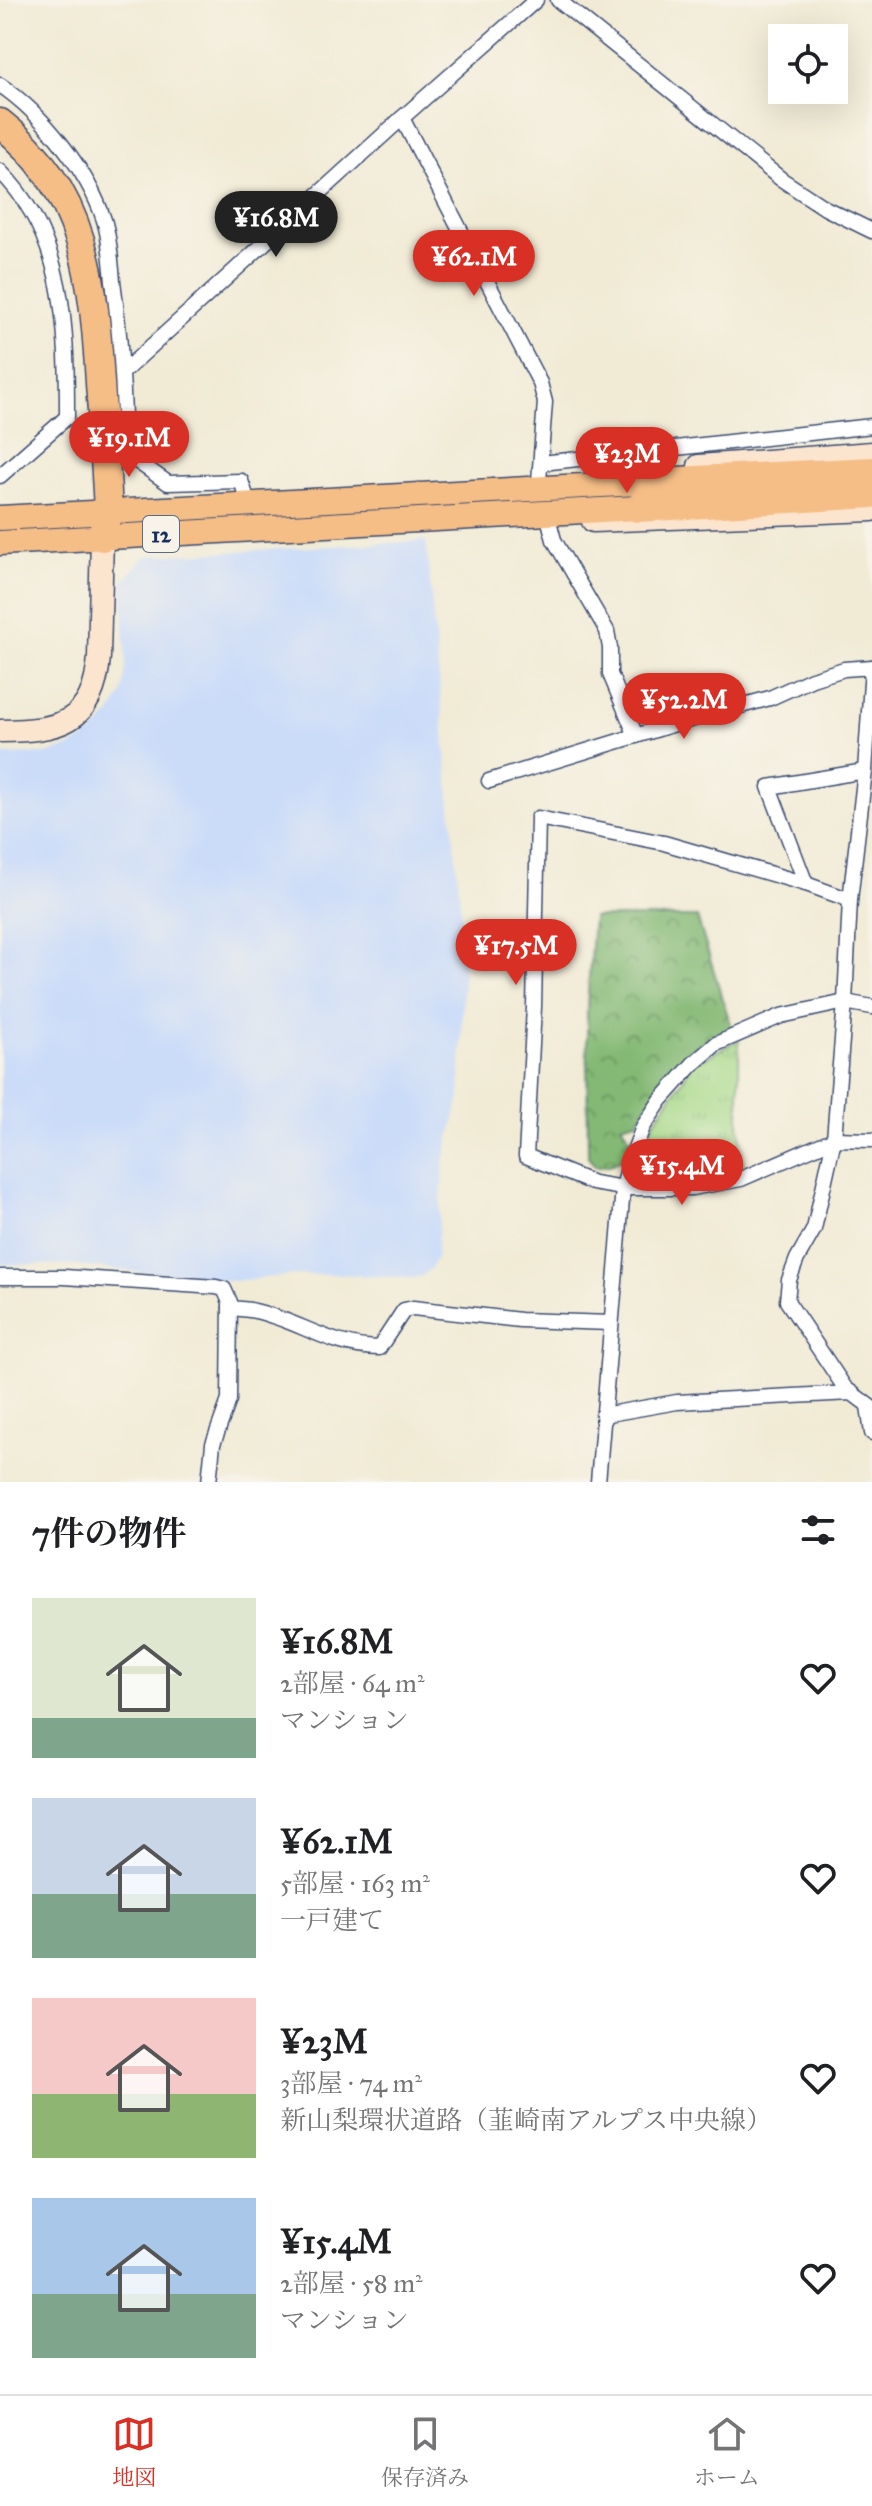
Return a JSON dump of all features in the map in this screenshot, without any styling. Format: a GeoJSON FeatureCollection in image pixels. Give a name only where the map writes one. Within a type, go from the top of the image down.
{"type":"FeatureCollection","features":[{"type":"Feature","properties":{"kind":"highway"},"geometry":{"type":"LineString","coordinates":[[0,123],[30,150],[48,172],[75,225],[86,260],[95,305],[101,520]]}},
{"type":"Feature","properties":{"kind":"highway"},"geometry":{"type":"LineString","coordinates":[[0,141],[31,173],[48,200],[63,232],[74,268],[81,306],[101,520]]}},
{"type":"Feature","properties":{"kind":"highway","name":"12"},"geometry":{"type":"LineString","coordinates":[[638,496],[872,471]]}},
{"type":"Feature","properties":{"kind":"highway","name":"12"},"geometry":{"type":"LineString","coordinates":[[638,496],[872,494]]}},
{"type":"Feature","properties":{"kind":"main road","name":"12"},"geometry":{"type":"LineString","coordinates":[[0,518],[323,525],[638,496]]}},
{"type":"Feature","properties":{"kind":"main road","name":"12"},"geometry":{"type":"LineString","coordinates":[[0,543],[101,520],[249,504],[379,497],[638,496]]}},
{"type":"Feature","properties":{"kind":"street"},"geometry":{"type":"LineString","coordinates":[[123,372],[536,0]]}},
{"type":"Feature","properties":{"kind":"street"},"geometry":{"type":"LineString","coordinates":[[558,0],[781,179],[825,208],[872,231]]}},
{"type":"Feature","properties":{"kind":"street"},"geometry":{"type":"LineString","coordinates":[[0,85],[15,95],[66,151],[90,189],[104,222],[121,336],[125,453],[168,483],[241,481],[249,504]]}},
{"type":"Feature","properties":{"kind":"street"},"geometry":{"type":"LineString","coordinates":[[402,118],[540,383],[545,402],[540,472]]}},
{"type":"Feature","properties":{"kind":"street"},"geometry":{"type":"LineString","coordinates":[[0,171],[37,219],[52,254],[67,368],[67,417],[0,476]]}},
{"type":"Feature","properties":{"kind":"street"},"geometry":{"type":"LineString","coordinates":[[379,497],[872,426]]}},
{"type":"Feature","properties":{"kind":"street"},"geometry":{"type":"LineString","coordinates":[[540,472],[638,471],[872,453]]}},
{"type":"Feature","properties":{"kind":"street"},"geometry":{"type":"LineString","coordinates":[[323,525],[649,521],[872,510]]}},
{"type":"Feature","properties":{"kind":"street"},"geometry":{"type":"LineString","coordinates":[[0,731],[55,727],[83,708],[92,694],[99,657],[101,520]]}},
{"type":"Feature","properties":{"kind":"street"},"geometry":{"type":"LineString","coordinates":[[549,521],[554,540],[607,631],[610,674],[636,736]]}},
{"type":"Feature","properties":{"kind":"street"},"geometry":{"type":"LineString","coordinates":[[489,781],[770,698],[844,669],[872,667],[865,771],[850,900],[834,1139],[814,1229],[789,1280],[787,1301],[845,1388],[870,1407],[872,1433]]}},
{"type":"Feature","properties":{"kind":"street"},"geometry":{"type":"LineString","coordinates":[[806,884],[769,787],[865,771]]}},
{"type":"Feature","properties":{"kind":"street"},"geometry":{"type":"LineString","coordinates":[[850,900],[806,884],[664,843],[538,818],[534,1007],[526,1156],[593,1183],[623,1188],[692,1188],[741,1179],[834,1139],[872,1140]]}},
{"type":"Feature","properties":{"kind":"street"},"geometry":{"type":"LineString","coordinates":[[598,1482],[623,1188],[643,1127],[661,1100],[716,1044],[781,1016],[845,1002],[872,1007]]}},
{"type":"Feature","properties":{"kind":"street"},"geometry":{"type":"LineString","coordinates":[[0,1277],[64,1277],[224,1289],[230,1308],[229,1400],[213,1444],[209,1482]]}},
{"type":"Feature","properties":{"kind":"street"},"geometry":{"type":"LineString","coordinates":[[230,1308],[256,1311],[325,1338],[360,1347],[379,1348],[404,1310],[413,1308],[520,1320],[611,1323]]}},
{"type":"Feature","properties":{"kind":"street"},"geometry":{"type":"LineString","coordinates":[[603,1415],[677,1402],[852,1393]]}},
{"type":"Feature","properties":{"kind":"shaded area"},"geometry":{"type":"Polygon","coordinates":[[[426,541],[464,945],[460,1097],[444,1162],[436,1257],[431,1268],[422,1276],[411,1278],[337,1274],[233,1281],[69,1265],[0,1264],[0,755],[45,754],[70,747],[91,734],[110,715],[122,694],[126,667],[122,582],[146,556],[426,541]]]}},
{"type":"Feature","properties":{"kind":"green space"},"geometry":{"type":"Polygon","coordinates":[[[593,917],[697,917],[732,1029],[680,1070],[637,1121],[621,1125],[635,1146],[618,1162],[602,1166],[595,1166],[588,1157],[587,1008],[593,917]]]}},
{"type":"Feature","properties":{"kind":"green space"},"geometry":{"type":"Polygon","coordinates":[[[739,1040],[739,1124],[746,1177],[623,1188],[630,1158],[694,1063],[739,1040]]]}}]}
